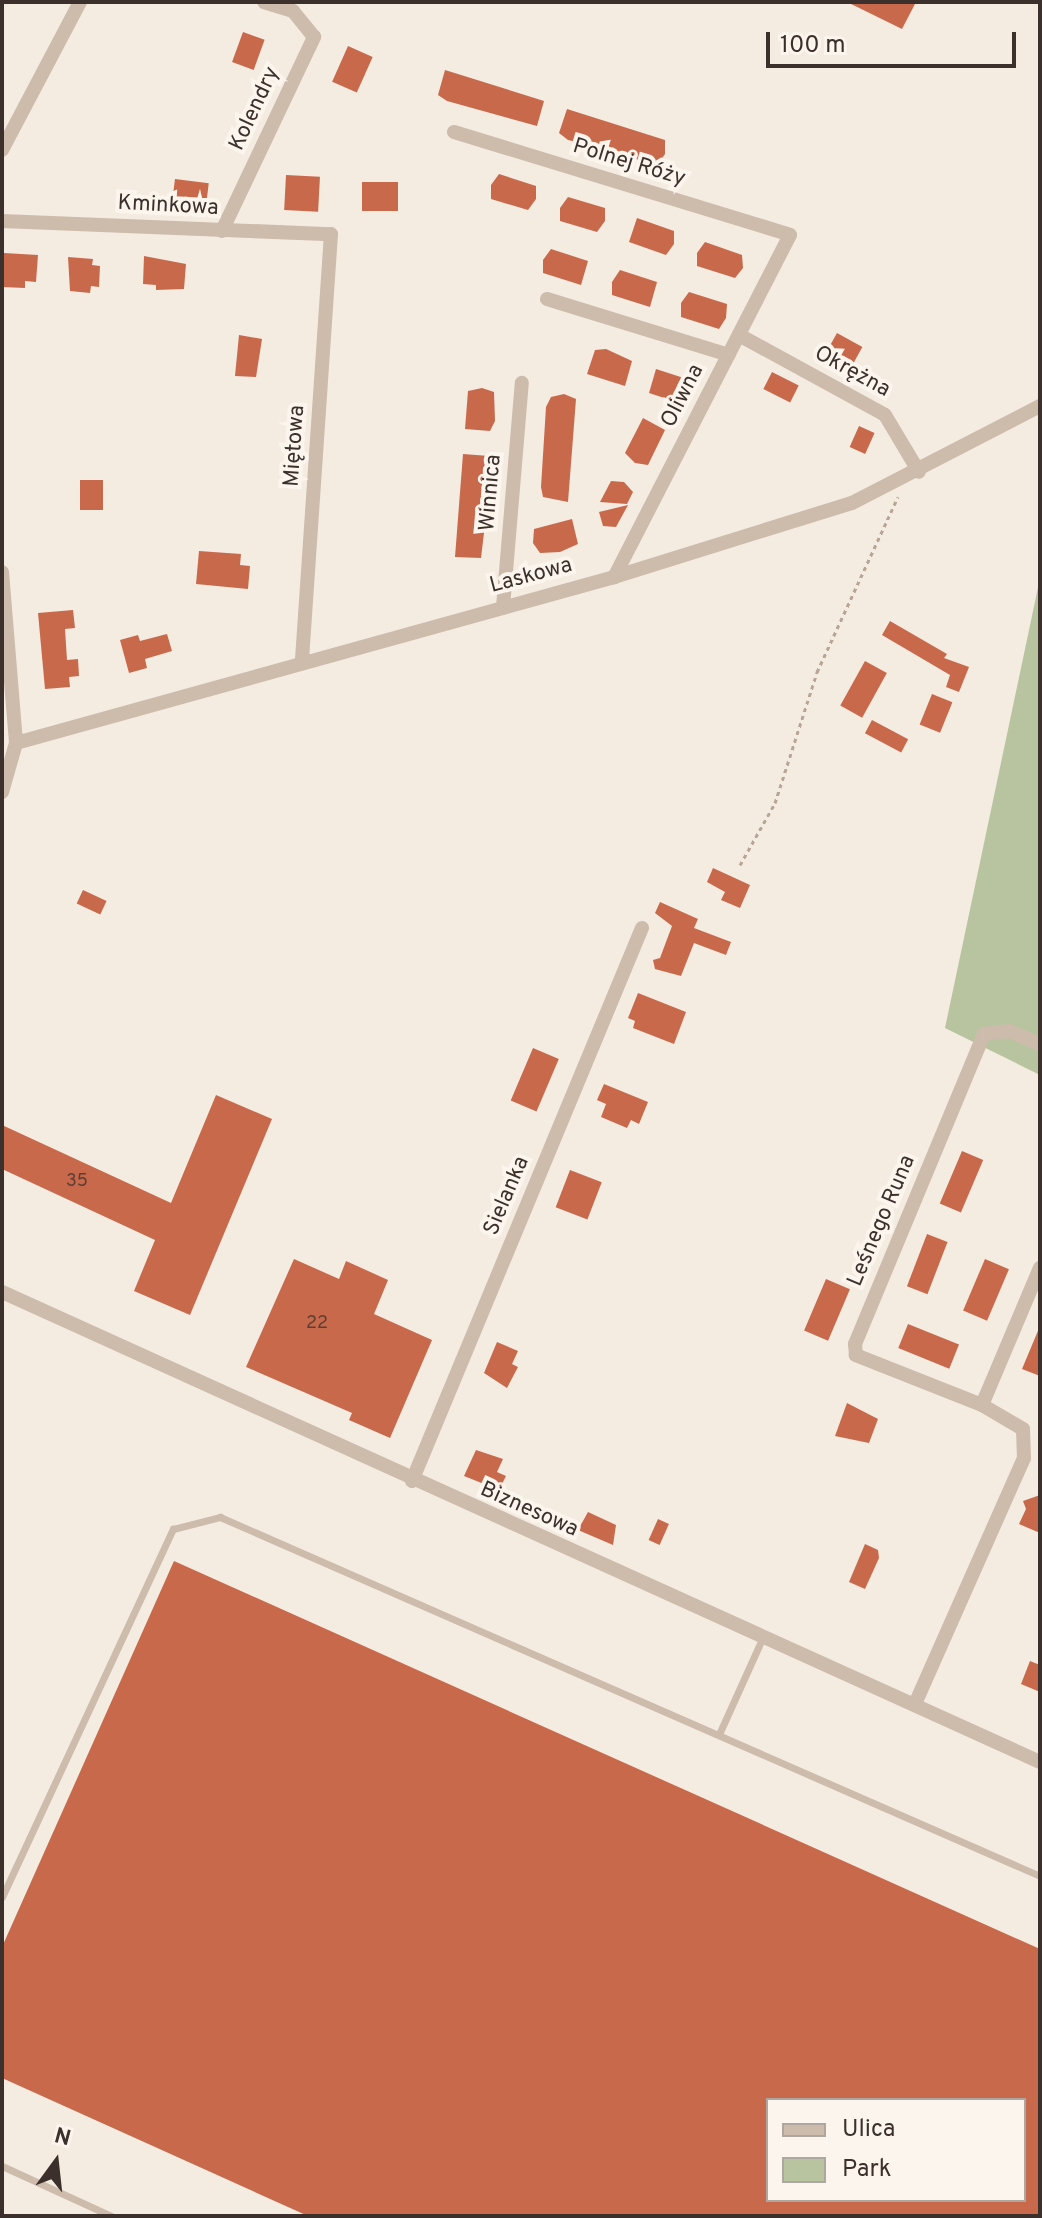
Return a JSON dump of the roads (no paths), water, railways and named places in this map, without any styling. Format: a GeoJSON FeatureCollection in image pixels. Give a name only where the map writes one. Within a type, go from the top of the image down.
{"type":"FeatureCollection","features":[{"type":"Feature","properties":{"kind":"street"},"geometry":{"type":"LineString","coordinates":[[2,150],[80,2]]}},
{"type":"Feature","properties":{"kind":"street","name":"Kolendry"},"geometry":{"type":"LineString","coordinates":[[222,231],[314,37],[293,11],[264,2]]}},
{"type":"Feature","properties":{"kind":"street","name":"Polnej Róży"},"geometry":{"type":"LineString","coordinates":[[454,132],[790,235]]}},
{"type":"Feature","properties":{"kind":"street","name":"Kminkowa"},"geometry":{"type":"LineString","coordinates":[[2,221],[331,234]]}},
{"type":"Feature","properties":{"kind":"street","name":"Miętowa"},"geometry":{"type":"LineString","coordinates":[[302,660],[331,234]]}},
{"type":"Feature","properties":{"kind":"street","name":"Oliwna"},"geometry":{"type":"LineString","coordinates":[[614,577],[790,235]]}},
{"type":"Feature","properties":{"kind":"street"},"geometry":{"type":"LineString","coordinates":[[547,299],[729,355]]}},
{"type":"Feature","properties":{"kind":"street","name":"Okrężna"},"geometry":{"type":"LineString","coordinates":[[739,335],[885,415],[913,475]]}},
{"type":"Feature","properties":{"kind":"street","name":"Winnica"},"geometry":{"type":"LineString","coordinates":[[503,607],[522,383]]}},
{"type":"Feature","properties":{"kind":"street","name":"Laskowa"},"geometry":{"type":"LineString","coordinates":[[16,743],[302,660],[614,577],[852,503],[913,475],[1040,406]]}},
{"type":"Feature","properties":{"kind":"street"},"geometry":{"type":"LineString","coordinates":[[2,572],[16,743],[2,792]]}},
{"type":"Feature","properties":{"kind":"street","name":"Sielanka"},"geometry":{"type":"LineString","coordinates":[[412,1481],[642,928]]}},
{"type":"Feature","properties":{"kind":"street","name":"Leśnego Runa"},"geometry":{"type":"LineString","coordinates":[[915,1704],[1024,1458],[1023,1429],[982,1405],[856,1355],[855,1344],[984,1034],[1009,1031],[1040,1044]]}},
{"type":"Feature","properties":{"kind":"street"},"geometry":{"type":"LineString","coordinates":[[982,1405],[1040,1268]]}},
{"type":"Feature","properties":{"kind":"street","name":"Biznesowa"},"geometry":{"type":"LineString","coordinates":[[2,1292],[412,1481],[1040,1762]]}},
{"type":"Feature","properties":{"kind":"lane"},"geometry":{"type":"LineString","coordinates":[[2,1897],[173,1529],[220,1517],[720,1732],[1040,1876]]}},
{"type":"Feature","properties":{"kind":"lane"},"geometry":{"type":"LineString","coordinates":[[720,1732],[762,1639]]}},
{"type":"Feature","properties":{"kind":"lane"},"geometry":{"type":"LineString","coordinates":[[2,2166],[111,2216]]}}]}
